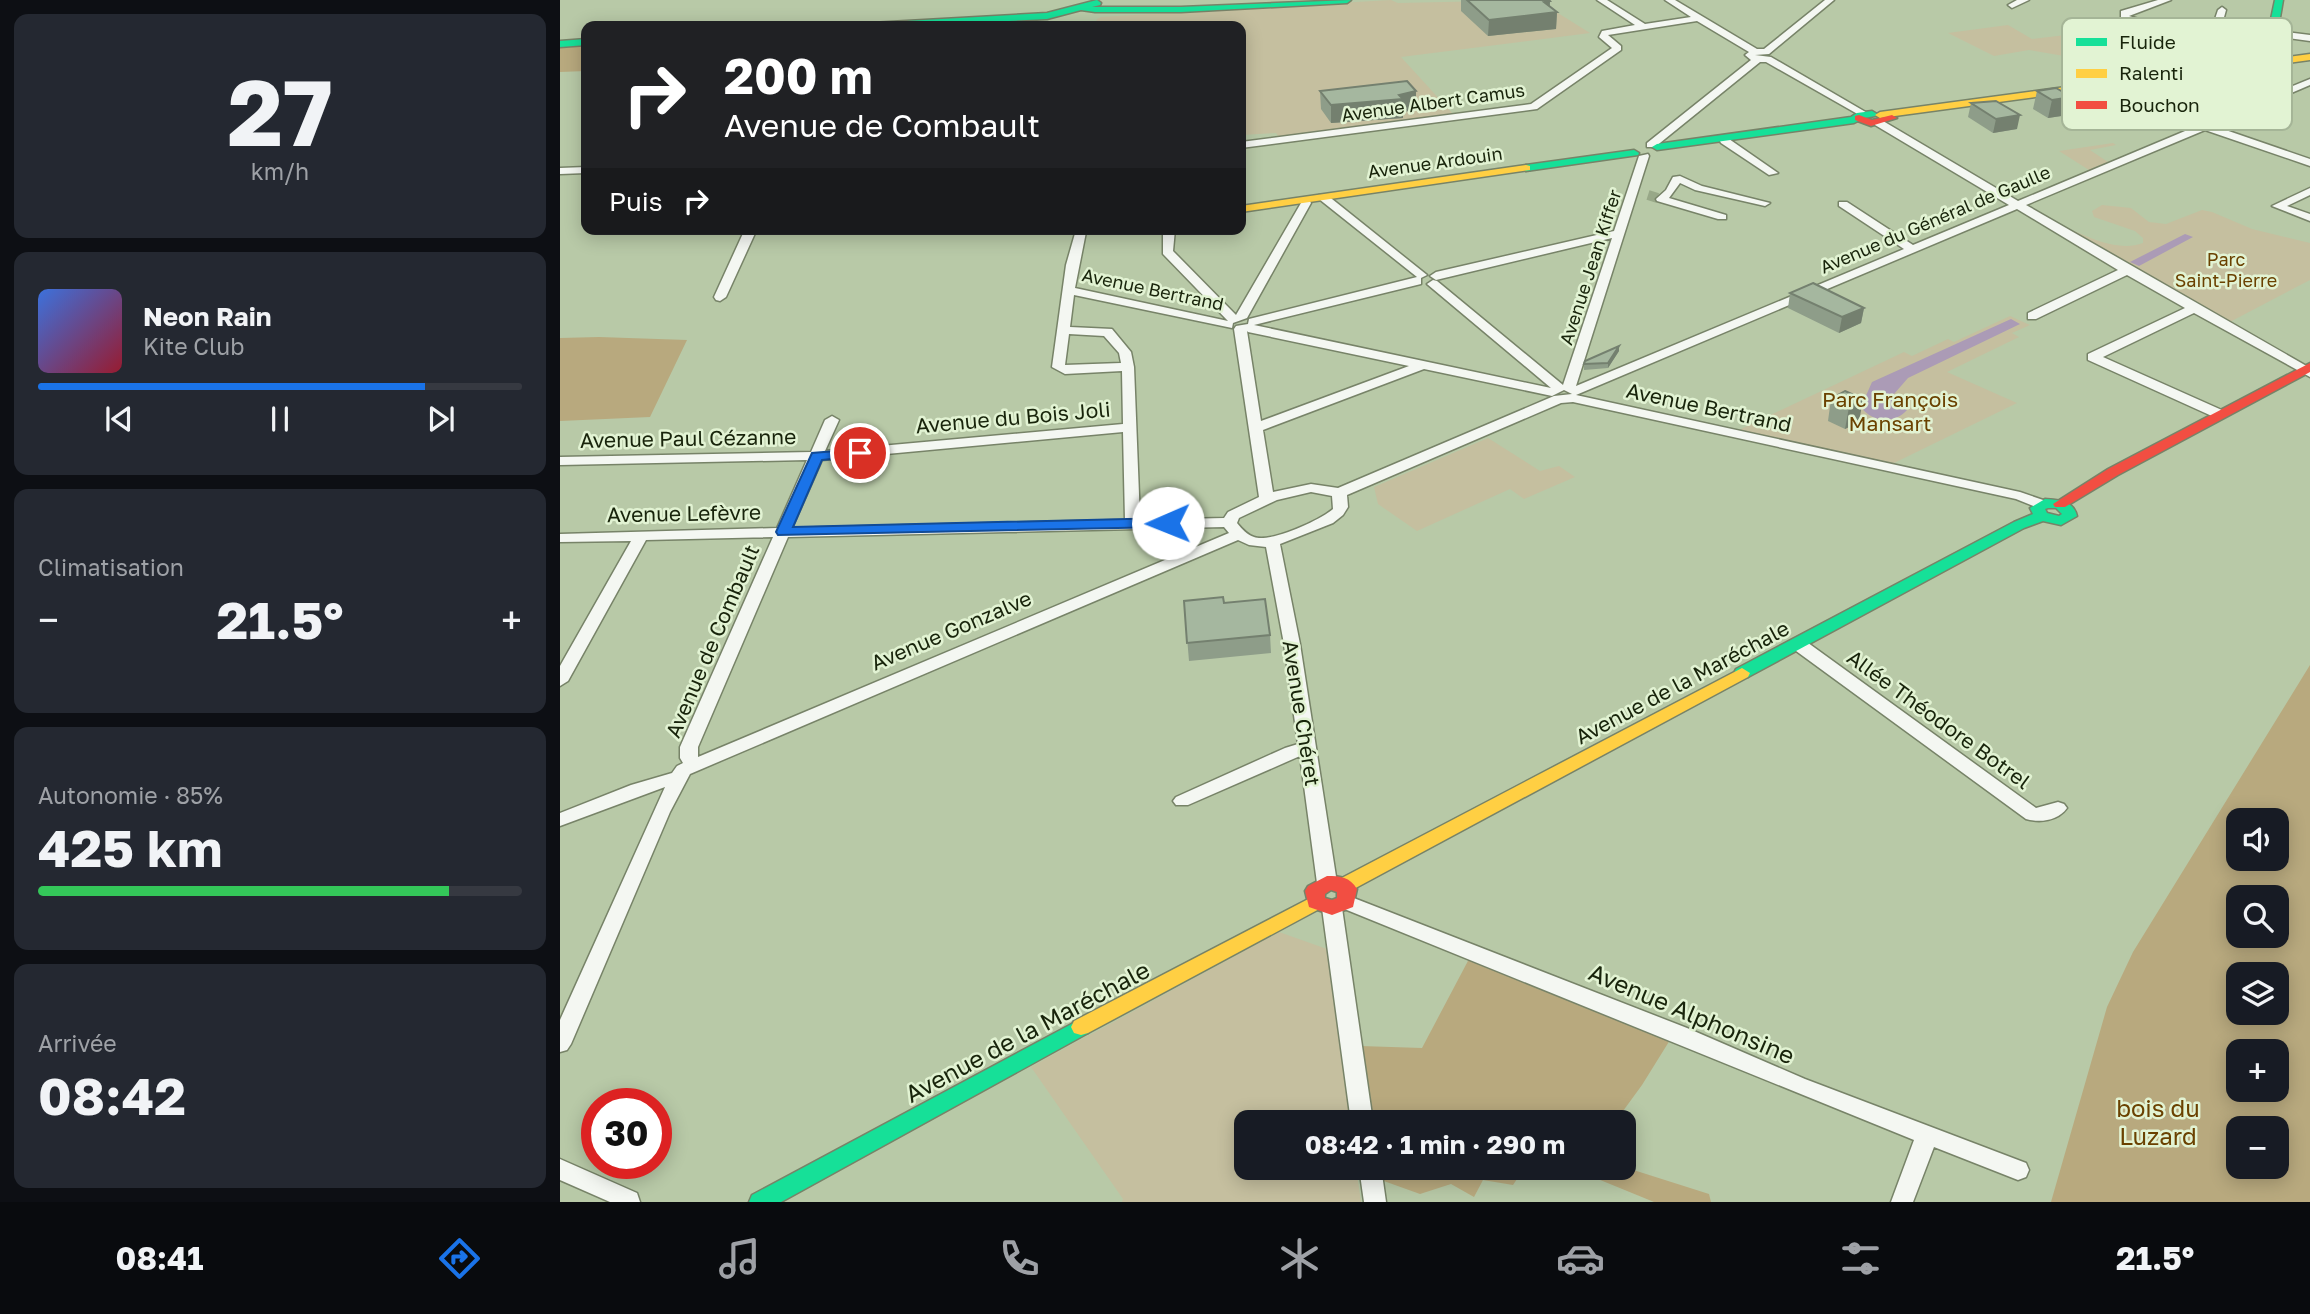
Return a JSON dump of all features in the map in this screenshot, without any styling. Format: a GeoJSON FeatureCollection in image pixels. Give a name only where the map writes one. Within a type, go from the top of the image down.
{"type":"FeatureCollection","features":[{"type":"Feature","properties":{"kind":"street"},"geometry":{"type":"LineString","coordinates":[[960,21],[1048,16],[1100,6],[1162,10],[1347,0]]}},
{"type":"Feature","properties":{"kind":"street"},"geometry":{"type":"LineString","coordinates":[[1601,0],[1639,28]]}},
{"type":"Feature","properties":{"kind":"street"},"geometry":{"type":"LineString","coordinates":[[1669,0],[2127,270],[2308,370]]}},
{"type":"Feature","properties":{"kind":"street"},"geometry":{"type":"LineString","coordinates":[[1650,150],[1830,0]]}},
{"type":"Feature","properties":{"kind":"street"},"geometry":{"type":"LineString","coordinates":[[2011,5],[2025,0]]}},
{"type":"Feature","properties":{"kind":"street"},"geometry":{"type":"LineString","coordinates":[[2127,18],[2124,13],[2167,0]]}},
{"type":"Feature","properties":{"kind":"street"},"geometry":{"type":"LineString","coordinates":[[2275,18],[2279,0]]}},
{"type":"Feature","properties":{"kind":"street"},"geometry":{"type":"LineString","coordinates":[[1088,21],[1100,6]]}},
{"type":"Feature","properties":{"kind":"street"},"geometry":{"type":"LineString","coordinates":[[2220,18],[2222,10]]}},
{"type":"Feature","properties":{"kind":"street","name":"Avenue Albert Camus"},"geometry":{"type":"LineString","coordinates":[[1246,144],[1534,107],[1618,48],[1603,37],[1605,33],[1699,18]]}},
{"type":"Feature","properties":{"kind":"street"},"geometry":{"type":"LineString","coordinates":[[2292,43],[2310,38]]}},
{"type":"Feature","properties":{"kind":"street"},"geometry":{"type":"LineString","coordinates":[[560,44],[581,42]]}},
{"type":"Feature","properties":{"kind":"street","name":"Avenue Ardouin"},"geometry":{"type":"LineString","coordinates":[[2292,53],[2310,57]]}},
{"type":"Feature","properties":{"kind":"street","name":"Avenue du Général de Gaulle"},"geometry":{"type":"LineString","coordinates":[[2292,89],[2310,82]]}},
{"type":"Feature","properties":{"kind":"street","name":"Avenue Ardouin"},"geometry":{"type":"LineString","coordinates":[[1246,208],[2062,92]]}},
{"type":"Feature","properties":{"kind":"street","name":"Avenue Ardouin"},"geometry":{"type":"LineString","coordinates":[[1650,150],[1872,119]]}},
{"type":"Feature","properties":{"kind":"street","name":"Avenue du Général de Gaulle"},"geometry":{"type":"LineString","coordinates":[[1339,493],[1565,393],[1914,250],[2195,130]]}},
{"type":"Feature","properties":{"kind":"street"},"geometry":{"type":"LineString","coordinates":[[2215,130],[2310,163]]}},
{"type":"Feature","properties":{"kind":"street"},"geometry":{"type":"LineString","coordinates":[[1725,141],[1773,173]]}},
{"type":"Feature","properties":{"kind":"street","name":"Avenue Jean Kiffer"},"geometry":{"type":"LineString","coordinates":[[1565,393],[1633,191],[1650,150]]}},
{"type":"Feature","properties":{"kind":"street"},"geometry":{"type":"LineString","coordinates":[[560,172],[581,170]]}},
{"type":"Feature","properties":{"kind":"street"},"geometry":{"type":"LineString","coordinates":[[1722,217],[1661,199],[1670,192],[1677,179],[1680,179],[1699,188],[1765,204]]}},
{"type":"Feature","properties":{"kind":"street"},"geometry":{"type":"LineString","coordinates":[[1633,191],[1647,195]]}},
{"type":"Feature","properties":{"kind":"street"},"geometry":{"type":"LineString","coordinates":[[2310,191],[2278,206],[2310,218]]}},
{"type":"Feature","properties":{"kind":"street"},"geometry":{"type":"LineString","coordinates":[[1323,197],[1419,278]]}},
{"type":"Feature","properties":{"kind":"street"},"geometry":{"type":"LineString","coordinates":[[1240,324],[1306,203],[1304,200]]}},
{"type":"Feature","properties":{"kind":"street"},"geometry":{"type":"LineString","coordinates":[[1843,204],[1914,250]]}},
{"type":"Feature","properties":{"kind":"street"},"geometry":{"type":"LineString","coordinates":[[1240,324],[1419,278],[1435,280],[1619,233]]}},
{"type":"Feature","properties":{"kind":"street"},"geometry":{"type":"LineString","coordinates":[[720,297],[748,235]]}},
{"type":"Feature","properties":{"kind":"street"},"geometry":{"type":"LineString","coordinates":[[1083,235],[1072,265],[1058,367],[1065,370],[1128,367]]}},
{"type":"Feature","properties":{"kind":"street"},"geometry":{"type":"LineString","coordinates":[[1168,235],[1167,252],[1240,324],[1267,499]]}},
{"type":"Feature","properties":{"kind":"street"},"geometry":{"type":"LineString","coordinates":[[2032,316],[2127,270]]}},
{"type":"Feature","properties":{"kind":"street"},"geometry":{"type":"LineString","coordinates":[[1435,280],[1565,393]]}},
{"type":"Feature","properties":{"kind":"street","name":"Avenue Bertrand"},"geometry":{"type":"LineString","coordinates":[[1070,291],[1240,324],[1420,366],[1565,393],[2020,496],[2041,510]]}},
{"type":"Feature","properties":{"kind":"street"},"geometry":{"type":"LineString","coordinates":[[2195,308],[2093,357],[2220,414],[2308,370]]}},
{"type":"Feature","properties":{"kind":"street"},"geometry":{"type":"LineString","coordinates":[[1063,330],[1108,332],[1125,352],[1128,367],[1133,524]]}},
{"type":"Feature","properties":{"kind":"street"},"geometry":{"type":"LineString","coordinates":[[1256,428],[1420,366]]}},
{"type":"Feature","properties":{"kind":"street","name":"Avenue de la Maréchale"},"geometry":{"type":"LineString","coordinates":[[760,1202],[1152,988],[1333,896],[2019,525],[2041,510],[2056,521],[2068,518],[2069,511],[2060,504],[2220,414]]}},
{"type":"Feature","properties":{"kind":"street","name":"Avenue de Combault"},"geometry":{"type":"LineString","coordinates":[[560,1044],[684,771],[689,758],[689,747],[832,420]]}},
{"type":"Feature","properties":{"kind":"street","name":"Avenue du Bois Joli"},"geometry":{"type":"LineString","coordinates":[[817,456],[1130,427]]}},
{"type":"Feature","properties":{"kind":"street","name":"Avenue Paul Cézanne"},"geometry":{"type":"LineString","coordinates":[[560,461],[817,456]]}},
{"type":"Feature","properties":{"kind":"street","name":"Avenue Gonzalve"},"geometry":{"type":"LineString","coordinates":[[560,820],[684,771],[1234,528],[1233,515],[1267,499],[1284,492],[1320,486],[1339,493]]}},
{"type":"Feature","properties":{"kind":"street"},"geometry":{"type":"LineString","coordinates":[[1234,528],[1251,542],[1273,544],[1329,519],[1339,510],[1342,502],[1339,493]]}},
{"type":"Feature","properties":{"kind":"street","name":"Avenue Lefèvre"},"geometry":{"type":"LineString","coordinates":[[560,538],[1133,524],[1234,528]]}},
{"type":"Feature","properties":{"kind":"street"},"geometry":{"type":"LineString","coordinates":[[560,681],[642,535]]}},
{"type":"Feature","properties":{"kind":"street","name":"Avenue Chéret"},"geometry":{"type":"LineString","coordinates":[[1273,544],[1333,896],[1333,928],[1360,1110]]}},
{"type":"Feature","properties":{"kind":"street","name":"Allée Théodore Botrel"},"geometry":{"type":"LineString","coordinates":[[1798,644],[2032,814],[2046,814],[2058,808]]}},
{"type":"Feature","properties":{"kind":"street"},"geometry":{"type":"LineString","coordinates":[[1182,800],[1291,752],[1307,748]]}},
{"type":"Feature","properties":{"kind":"street","name":"Avenue Alphonsine"},"geometry":{"type":"LineString","coordinates":[[1333,896],[1680,1034],[1797,1085],[2018,1170]]}},
{"type":"Feature","properties":{"kind":"street"},"geometry":{"type":"LineString","coordinates":[[1902,1202],[1927,1136]]}},
{"type":"Feature","properties":{"kind":"street"},"geometry":{"type":"LineString","coordinates":[[560,1168],[629,1200]]}},
{"type":"Feature","properties":{"kind":"street"},"geometry":{"type":"LineString","coordinates":[[1372,1180],[1375,1202]]}},
{"type":"Feature","properties":{"kind":"green space"},"geometry":{"type":"Polygon","coordinates":[[[1391,0],[1398,3],[1537,0],[1590,33],[1401,57],[1454,115],[1280,138],[1276,133],[1246,135],[1246,21],[1096,21],[1101,17],[1391,0]]]}},
{"type":"Feature","properties":{"kind":"green space"},"geometry":{"type":"Polygon","coordinates":[[[2008,25],[2032,39],[2062,35],[2062,56],[2029,50],[1994,56],[1948,33],[2008,25]]]}},
{"type":"Feature","properties":{"kind":"green space"},"geometry":{"type":"Polygon","coordinates":[[[581,46],[581,71],[560,72],[560,48],[581,46]]]}},
{"type":"Feature","properties":{"kind":"green space"},"geometry":{"type":"Polygon","coordinates":[[[2113,143],[2116,145],[2090,150],[2108,162],[2089,170],[2059,151],[2113,143]]]}},
{"type":"Feature","properties":{"kind":"green space","name":"Parc Saint-Pierre"},"geometry":{"type":"Polygon","coordinates":[[[2102,205],[2131,208],[2149,222],[2166,224],[2202,210],[2252,229],[2310,243],[2310,280],[2226,324],[2060,225],[2112,244],[2133,246],[2143,243],[2143,238],[2135,231],[2094,217],[2092,211],[2102,205]]]}},
{"type":"Feature","properties":{"kind":"green space","name":"Parc François Mansart"},"geometry":{"type":"Polygon","coordinates":[[[2010,316],[2030,325],[2012,333],[2019,337],[1947,372],[2017,403],[1892,464],[1739,430],[1904,352],[1912,356],[1948,339],[1954,342],[2010,316]]]}},
{"type":"Feature","properties":{"kind":"green space"},"geometry":{"type":"Polygon","coordinates":[[[560,338],[687,340],[650,417],[560,421],[560,338]]]}},
{"type":"Feature","properties":{"kind":"green space"},"geometry":{"type":"Polygon","coordinates":[[[1488,438],[1540,471],[1559,466],[1575,477],[1524,499],[1510,489],[1417,531],[1378,504],[1374,487],[1488,438]]]}},
{"type":"Feature","properties":{"kind":"green space","name":"bois du Luzard"},"geometry":{"type":"Polygon","coordinates":[[[2310,665],[2310,1202],[2051,1202],[2107,1007],[2133,952],[2310,665]]]}},
{"type":"Feature","properties":{"kind":"green space"},"geometry":{"type":"Polygon","coordinates":[[[1279,932],[1327,949],[1348,1110],[1234,1110],[1234,1180],[1358,1180],[1361,1202],[1122,1202],[1123,1199],[1031,1067],[1279,932]]]}},
{"type":"Feature","properties":{"kind":"green space"},"geometry":{"type":"Polygon","coordinates":[[[1469,959],[1670,1040],[1624,1110],[1370,1110],[1360,1046],[1422,1048],[1469,959]]]}},
{"type":"Feature","properties":{"kind":"green space"},"geometry":{"type":"Polygon","coordinates":[[[1636,1171],[1709,1194],[1711,1202],[1654,1202],[1600,1180],[1636,1180],[1636,1171]]]}},
{"type":"Feature","properties":{"kind":"green space"},"geometry":{"type":"Polygon","coordinates":[[[1381,1180],[1483,1180],[1474,1197],[1451,1184],[1420,1194],[1381,1180]]]}},
{"type":"Feature","properties":{"kind":"green space"},"geometry":{"type":"Polygon","coordinates":[[[1483,1180],[1516,1180],[1513,1185],[1483,1180]]]}},
{"type":"Feature","properties":{"kind":"shaded area"},"geometry":{"type":"Polygon","coordinates":[[[2185,234],[2193,237],[2139,266],[2130,262],[2185,234]]]}},
{"type":"Feature","properties":{"kind":"shaded area"},"geometry":{"type":"Polygon","coordinates":[[[2011,319],[2020,324],[1908,378],[1894,394],[1894,401],[1907,410],[1902,415],[1877,419],[1861,407],[1872,382],[2011,319]]]}},
{"type":"Feature","properties":{"kind":"building"},"geometry":{"type":"Polygon","coordinates":[[[1467,0],[1549,0],[1544,2],[1557,12],[1489,20],[1467,0]]]}},
{"type":"Feature","properties":{"kind":"building"},"geometry":{"type":"Polygon","coordinates":[[[1407,81],[1416,91],[1399,95],[1403,99],[1331,105],[1320,91],[1407,81]]]}},
{"type":"Feature","properties":{"kind":"building"},"geometry":{"type":"Polygon","coordinates":[[[2056,88],[2062,91],[2062,98],[2052,100],[2037,91],[2056,88]]]}},
{"type":"Feature","properties":{"kind":"building"},"geometry":{"type":"Polygon","coordinates":[[[1996,101],[2020,115],[1996,119],[1971,103],[1996,101]]]}},
{"type":"Feature","properties":{"kind":"building"},"geometry":{"type":"Polygon","coordinates":[[[1813,283],[1864,308],[1842,317],[1790,293],[1813,283]]]}},
{"type":"Feature","properties":{"kind":"building"},"geometry":{"type":"Polygon","coordinates":[[[1619,346],[1608,363],[1584,364],[1585,361],[1619,346]]]}},
{"type":"Feature","properties":{"kind":"building"},"geometry":{"type":"Polygon","coordinates":[[[1845,391],[1863,399],[1849,407],[1831,399],[1845,391]]]}},
{"type":"Feature","properties":{"kind":"building"},"geometry":{"type":"Polygon","coordinates":[[[1223,597],[1224,603],[1265,599],[1270,635],[1187,643],[1184,601],[1223,597]]]}},
{"type":"Feature","properties":{"kind":"tunnel"},"geometry":{"type":"LineString","coordinates":[[1648,195],[1661,199]]}},
{"type":"Feature","properties":{"kind":"traffic: fast"},"geometry":{"type":"LineString","coordinates":[[1084,8],[1181,9],[1347,0]]}},
{"type":"Feature","properties":{"kind":"traffic: fast"},"geometry":{"type":"LineString","coordinates":[[2275,18],[2279,0]]}},
{"type":"Feature","properties":{"kind":"traffic: fast"},"geometry":{"type":"LineString","coordinates":[[959,21],[1047,16],[1097,3]]}},
{"type":"Feature","properties":{"kind":"traffic: fast"},"geometry":{"type":"LineString","coordinates":[[560,44],[581,42]]}},
{"type":"Feature","properties":{"kind":"traffic: fast"},"geometry":{"type":"LineString","coordinates":[[1657,147],[1854,120],[1861,115],[1872,114]]}},
{"type":"Feature","properties":{"kind":"traffic: fast"},"geometry":{"type":"LineString","coordinates":[[1526,168],[1634,153]]}},
{"type":"Feature","properties":{"kind":"traffic: fast"},"geometry":{"type":"LineString","coordinates":[[2045,503],[2060,504],[2069,511],[2070,516],[2061,521],[2042,516],[2037,508],[2045,503]]}},
{"type":"Feature","properties":{"kind":"traffic: fast"},"geometry":{"type":"LineString","coordinates":[[1742,673],[2019,525],[2042,516]]}},
{"type":"Feature","properties":{"kind":"traffic: fast"},"geometry":{"type":"LineString","coordinates":[[760,1202],[1081,1027]]}},
{"type":"Feature","properties":{"kind":"traffic: slow"},"geometry":{"type":"LineString","coordinates":[[2292,59],[2310,57]]}},
{"type":"Feature","properties":{"kind":"traffic: slow"},"geometry":{"type":"LineString","coordinates":[[1880,115],[2062,90]]}},
{"type":"Feature","properties":{"kind":"traffic: slow"},"geometry":{"type":"LineString","coordinates":[[1246,208],[1526,168]]}},
{"type":"Feature","properties":{"kind":"traffic: slow"},"geometry":{"type":"LineString","coordinates":[[1343,886],[1742,673]]}},
{"type":"Feature","properties":{"kind":"traffic: slow"},"geometry":{"type":"LineString","coordinates":[[1081,1027],[1316,902]]}},
{"type":"Feature","properties":{"kind":"traffic: jam"},"geometry":{"type":"LineString","coordinates":[[1859,118],[1871,123],[1892,118]]}},
{"type":"Feature","properties":{"kind":"traffic: jam"},"geometry":{"type":"LineString","coordinates":[[2060,504],[2113,472],[2310,367]]}},
{"type":"Feature","properties":{"kind":"traffic: jam"},"geometry":{"type":"LineString","coordinates":[[1327,883],[1339,883],[1347,889],[1346,902],[1332,908],[1316,902],[1315,891],[1327,883]]}},
{"type":"Feature","properties":{"kind":"route"},"geometry":{"type":"LineString","coordinates":[[860,453],[817,456],[783,532],[1168,523]]}}]}
